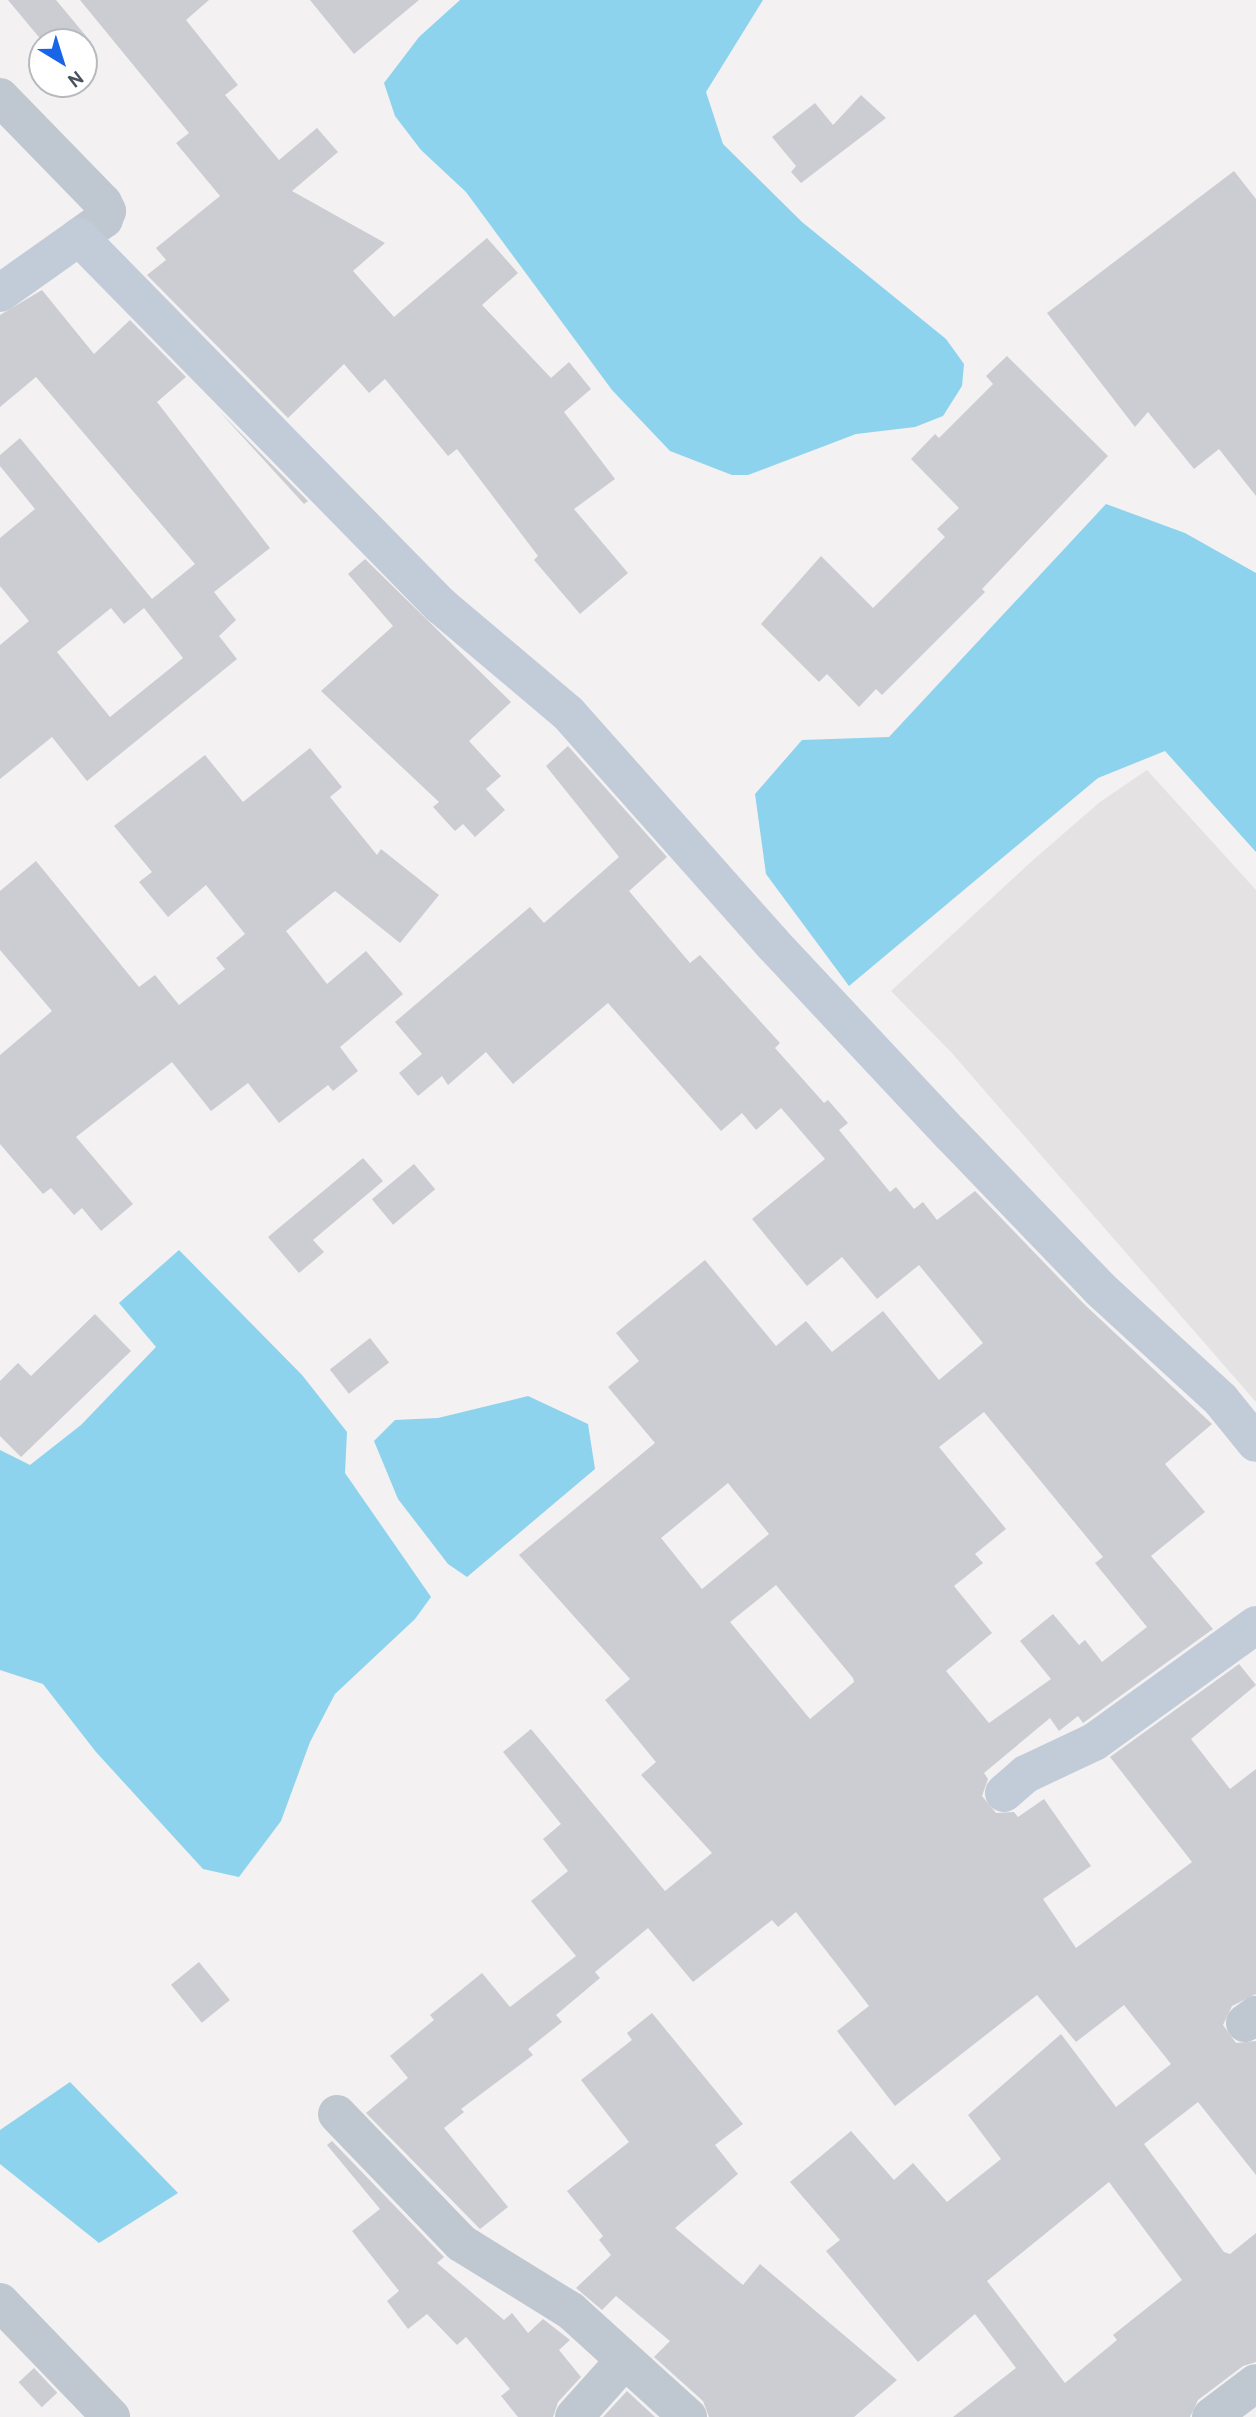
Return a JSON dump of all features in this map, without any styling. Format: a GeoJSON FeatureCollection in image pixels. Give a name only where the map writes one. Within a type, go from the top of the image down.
{"type":"FeatureCollection","features":[{"type":"Feature","properties":{"kind":"street"},"geometry":{"type":"LineString","coordinates":[[0,97],[103,203],[107,211],[104,219],[0,293]]}},
{"type":"Feature","properties":{"kind":"street"},"geometry":{"type":"LineString","coordinates":[[79,237],[440,605],[568,713],[932,1114],[1100,1289],[1221,1400],[1256,1443]]}},
{"type":"Feature","properties":{"kind":"street"},"geometry":{"type":"LineString","coordinates":[[1004,1793],[1027,1774],[1094,1742],[1256,1625]]}},
{"type":"Feature","properties":{"kind":"street"},"geometry":{"type":"LineString","coordinates":[[337,2114],[461,2243],[571,2311],[688,2417]]}},
{"type":"Feature","properties":{"kind":"street"},"geometry":{"type":"LineString","coordinates":[[0,2302],[111,2417]]}},
{"type":"Feature","properties":{"kind":"street"},"geometry":{"type":"LineString","coordinates":[[574,2417],[624,2361]]}},
{"type":"Feature","properties":{"kind":"street"},"geometry":{"type":"LineString","coordinates":[[1211,2417],[1256,2383]]}},
{"type":"Feature","properties":{"kind":"shaded area"},"geometry":{"type":"Polygon","coordinates":[[[1147,770],[1256,890],[1256,1402],[951,1052],[891,991],[1100,802],[1147,770]]]}},
{"type":"Feature","properties":{"kind":"water"},"geometry":{"type":"Polygon","coordinates":[[[460,0],[763,0],[706,92],[723,144],[802,222],[946,339],[964,364],[962,386],[943,416],[915,427],[856,434],[748,475],[732,475],[670,451],[612,390],[466,192],[421,150],[395,116],[384,83],[419,37],[460,0]]]}},
{"type":"Feature","properties":{"kind":"water"},"geometry":{"type":"Polygon","coordinates":[[[1106,504],[1185,533],[1256,573],[1256,852],[1165,751],[1098,778],[849,986],[766,874],[755,794],[802,740],[889,737],[1106,504]]]}},
{"type":"Feature","properties":{"kind":"water"},"geometry":{"type":"Polygon","coordinates":[[[179,1250],[302,1375],[347,1432],[345,1473],[431,1597],[415,1619],[335,1694],[310,1742],[281,1821],[239,1877],[203,1869],[96,1752],[43,1684],[0,1670],[0,1450],[30,1465],[81,1425],[156,1347],[119,1303],[179,1250]]]}},
{"type":"Feature","properties":{"kind":"water"},"geometry":{"type":"Polygon","coordinates":[[[528,1396],[588,1424],[595,1469],[467,1577],[448,1564],[398,1499],[374,1441],[395,1420],[438,1418],[528,1396]]]}},
{"type":"Feature","properties":{"kind":"water"},"geometry":{"type":"Polygon","coordinates":[[[70,2082],[178,2193],[99,2243],[0,2164],[0,2130],[70,2082]]]}},
{"type":"Feature","properties":{"kind":"building"},"geometry":{"type":"Polygon","coordinates":[[[8,0],[56,0],[79,28],[31,28],[8,0]]]}},
{"type":"Feature","properties":{"kind":"building"},"geometry":{"type":"Polygon","coordinates":[[[80,0],[209,0],[186,20],[238,85],[225,95],[279,160],[317,128],[338,152],[292,191],[385,243],[353,271],[394,317],[487,238],[518,273],[482,305],[551,378],[569,362],[591,389],[564,412],[615,479],[574,509],[628,573],[580,614],[534,560],[538,556],[457,449],[448,456],[385,379],[369,393],[344,364],[288,418],[147,275],[166,260],[156,248],[220,196],[176,143],[189,133],[80,0]]]}},
{"type":"Feature","properties":{"kind":"building"},"geometry":{"type":"Polygon","coordinates":[[[310,0],[419,0],[354,54],[310,0]]]}},
{"type":"Feature","properties":{"kind":"building"},"geometry":{"type":"Polygon","coordinates":[[[861,95],[886,118],[801,183],[791,172],[796,166],[772,137],[815,103],[833,125],[861,95]]]}},
{"type":"Feature","properties":{"kind":"building"},"geometry":{"type":"Polygon","coordinates":[[[1234,171],[1256,199],[1256,496],[1219,449],[1194,469],[1148,412],[1135,427],[1047,313],[1234,171]]]}},
{"type":"Feature","properties":{"kind":"building"},"geometry":{"type":"Polygon","coordinates":[[[42,290],[94,354],[130,320],[186,377],[157,402],[270,548],[214,592],[236,620],[219,636],[237,659],[87,781],[52,737],[0,779],[0,645],[29,621],[0,586],[0,538],[35,509],[0,466],[0,455],[20,438],[152,599],[195,564],[36,377],[0,407],[0,315],[42,290]],[[111,608],[57,652],[110,717],[183,658],[144,608],[124,624],[111,608]]]}},
{"type":"Feature","properties":{"kind":"building"},"geometry":{"type":"Polygon","coordinates":[[[1007,356],[1108,456],[982,589],[985,592],[882,695],[876,689],[859,707],[827,674],[819,682],[761,624],[821,556],[873,608],[945,537],[937,529],[959,508],[911,459],[935,434],[939,438],[993,384],[986,376],[1007,356]]]}},
{"type":"Feature","properties":{"kind":"building"},"geometry":{"type":"Polygon","coordinates":[[[219,411],[308,501],[304,504],[219,411]]]}},
{"type":"Feature","properties":{"kind":"building"},"geometry":{"type":"Polygon","coordinates":[[[365,559],[511,702],[469,741],[501,776],[486,789],[505,810],[475,837],[463,824],[455,831],[433,807],[439,802],[321,691],[393,626],[348,574],[365,559]]]}},
{"type":"Feature","properties":{"kind":"building"},"geometry":{"type":"Polygon","coordinates":[[[568,746],[667,857],[629,891],[690,963],[700,955],[780,1043],[775,1048],[824,1103],[828,1100],[848,1123],[839,1130],[890,1192],[896,1187],[914,1209],[923,1202],[937,1220],[975,1191],[1084,1304],[1212,1424],[1165,1464],[1205,1512],[1151,1556],[1213,1629],[1083,1723],[1078,1716],[1059,1731],[1050,1718],[984,1773],[988,1779],[982,1796],[996,1813],[1014,1812],[1018,1817],[1044,1799],[1091,1866],[1043,1899],[1076,1948],[1192,1862],[1110,1757],[1239,1664],[1256,1685],[1191,1739],[1230,1789],[1256,1769],[1256,1994],[1232,2006],[1223,2025],[1236,2043],[1256,2041],[1256,2175],[1198,2102],[1144,2144],[1224,2252],[1230,2254],[1256,2233],[1256,2362],[1243,2366],[1198,2400],[1190,2417],[953,2417],[1016,2368],[975,2314],[918,2362],[826,2251],[840,2240],[790,2182],[851,2131],[894,2180],[913,2163],[947,2202],[1001,2159],[968,2115],[1061,2034],[1116,2107],[1171,2064],[1124,2005],[1076,2042],[1037,1995],[895,2106],[837,2031],[869,2006],[796,1912],[778,1927],[772,1920],[693,1982],[648,1928],[595,1972],[600,1978],[556,2015],[562,2022],[528,2049],[533,2055],[461,2109],[464,2112],[444,2128],[508,2207],[480,2229],[366,2113],[408,2078],[390,2056],[434,2020],[430,2015],[482,1973],[510,2007],[576,1956],[531,1901],[568,1871],[543,1839],[561,1824],[503,1752],[531,1729],[665,1891],[712,1853],[641,1775],[656,1762],[605,1700],[630,1679],[519,1555],[655,1443],[608,1387],[639,1361],[616,1333],[705,1260],[776,1346],[806,1321],[832,1352],[883,1311],[939,1380],[983,1343],[919,1265],[877,1299],[842,1257],[807,1286],[752,1219],[825,1159],[781,1108],[756,1130],[742,1113],[721,1131],[608,1003],[513,1084],[486,1052],[448,1085],[442,1076],[418,1096],[399,1073],[422,1054],[395,1022],[530,907],[544,923],[619,857],[546,766],[568,746]],[[984,1412],[939,1447],[1006,1529],[975,1554],[983,1563],[954,1586],[992,1633],[946,1671],[989,1723],[1051,1679],[1020,1641],[1053,1614],[1079,1645],[1085,1640],[1102,1662],[1147,1627],[1095,1563],[1103,1557],[984,1412]],[[728,1483],[661,1538],[702,1589],[769,1534],[728,1483]],[[776,1585],[730,1622],[810,1719],[854,1682],[776,1585]],[[1109,2182],[987,2281],[1065,2383],[1117,2340],[1113,2335],[1182,2280],[1109,2182]]]}},
{"type":"Feature","properties":{"kind":"building"},"geometry":{"type":"Polygon","coordinates":[[[310,748],[342,787],[330,797],[377,855],[381,849],[439,895],[400,943],[335,891],[286,931],[327,984],[366,951],[403,994],[340,1047],[358,1071],[333,1091],[328,1085],[279,1123],[248,1083],[211,1111],[172,1062],[76,1137],[133,1204],[101,1231],[82,1208],[74,1215],[51,1188],[43,1194],[0,1144],[0,1055],[52,1011],[0,950],[0,891],[36,861],[139,987],[155,975],[179,1005],[225,969],[216,958],[245,934],[206,885],[168,917],[139,882],[152,872],[114,826],[205,755],[243,802],[310,748]]]}},
{"type":"Feature","properties":{"kind":"building"},"geometry":{"type":"Polygon","coordinates":[[[363,1158],[383,1181],[313,1240],[324,1252],[299,1273],[268,1237],[363,1158]]]}},
{"type":"Feature","properties":{"kind":"building"},"geometry":{"type":"Polygon","coordinates":[[[414,1164],[435,1189],[393,1225],[372,1199],[414,1164]]]}},
{"type":"Feature","properties":{"kind":"building"},"geometry":{"type":"Polygon","coordinates":[[[95,1314],[131,1351],[21,1457],[0,1436],[0,1381],[18,1363],[31,1376],[95,1314]]]}},
{"type":"Feature","properties":{"kind":"building"},"geometry":{"type":"Polygon","coordinates":[[[370,1338],[389,1362],[349,1394],[330,1369],[370,1338]]]}},
{"type":"Feature","properties":{"kind":"building"},"geometry":{"type":"Polygon","coordinates":[[[199,1962],[230,2000],[202,2023],[171,1985],[199,1962]]]}},
{"type":"Feature","properties":{"kind":"building"},"geometry":{"type":"Polygon","coordinates":[[[652,2013],[743,2124],[715,2145],[738,2174],[675,2228],[743,2285],[760,2264],[897,2380],[854,2417],[709,2417],[703,2401],[654,2357],[670,2341],[616,2296],[602,2310],[576,2288],[611,2255],[599,2240],[603,2236],[567,2191],[629,2142],[581,2080],[632,2040],[627,2033],[652,2013]]]}},
{"type":"Feature","properties":{"kind":"building"},"geometry":{"type":"Polygon","coordinates":[[[332,2141],[444,2257],[437,2263],[504,2320],[512,2313],[528,2333],[543,2319],[570,2340],[559,2350],[581,2377],[558,2402],[553,2417],[518,2417],[501,2396],[510,2389],[466,2337],[457,2345],[427,2314],[408,2329],[387,2301],[399,2291],[352,2231],[380,2209],[327,2145],[332,2141]]]}},
{"type":"Feature","properties":{"kind":"building"},"geometry":{"type":"Polygon","coordinates":[[[34,2368],[57,2393],[42,2407],[19,2382],[34,2368]]]}},
{"type":"Feature","properties":{"kind":"building"},"geometry":{"type":"Polygon","coordinates":[[[627,2391],[655,2417],[603,2417],[627,2391]]]}}]}
